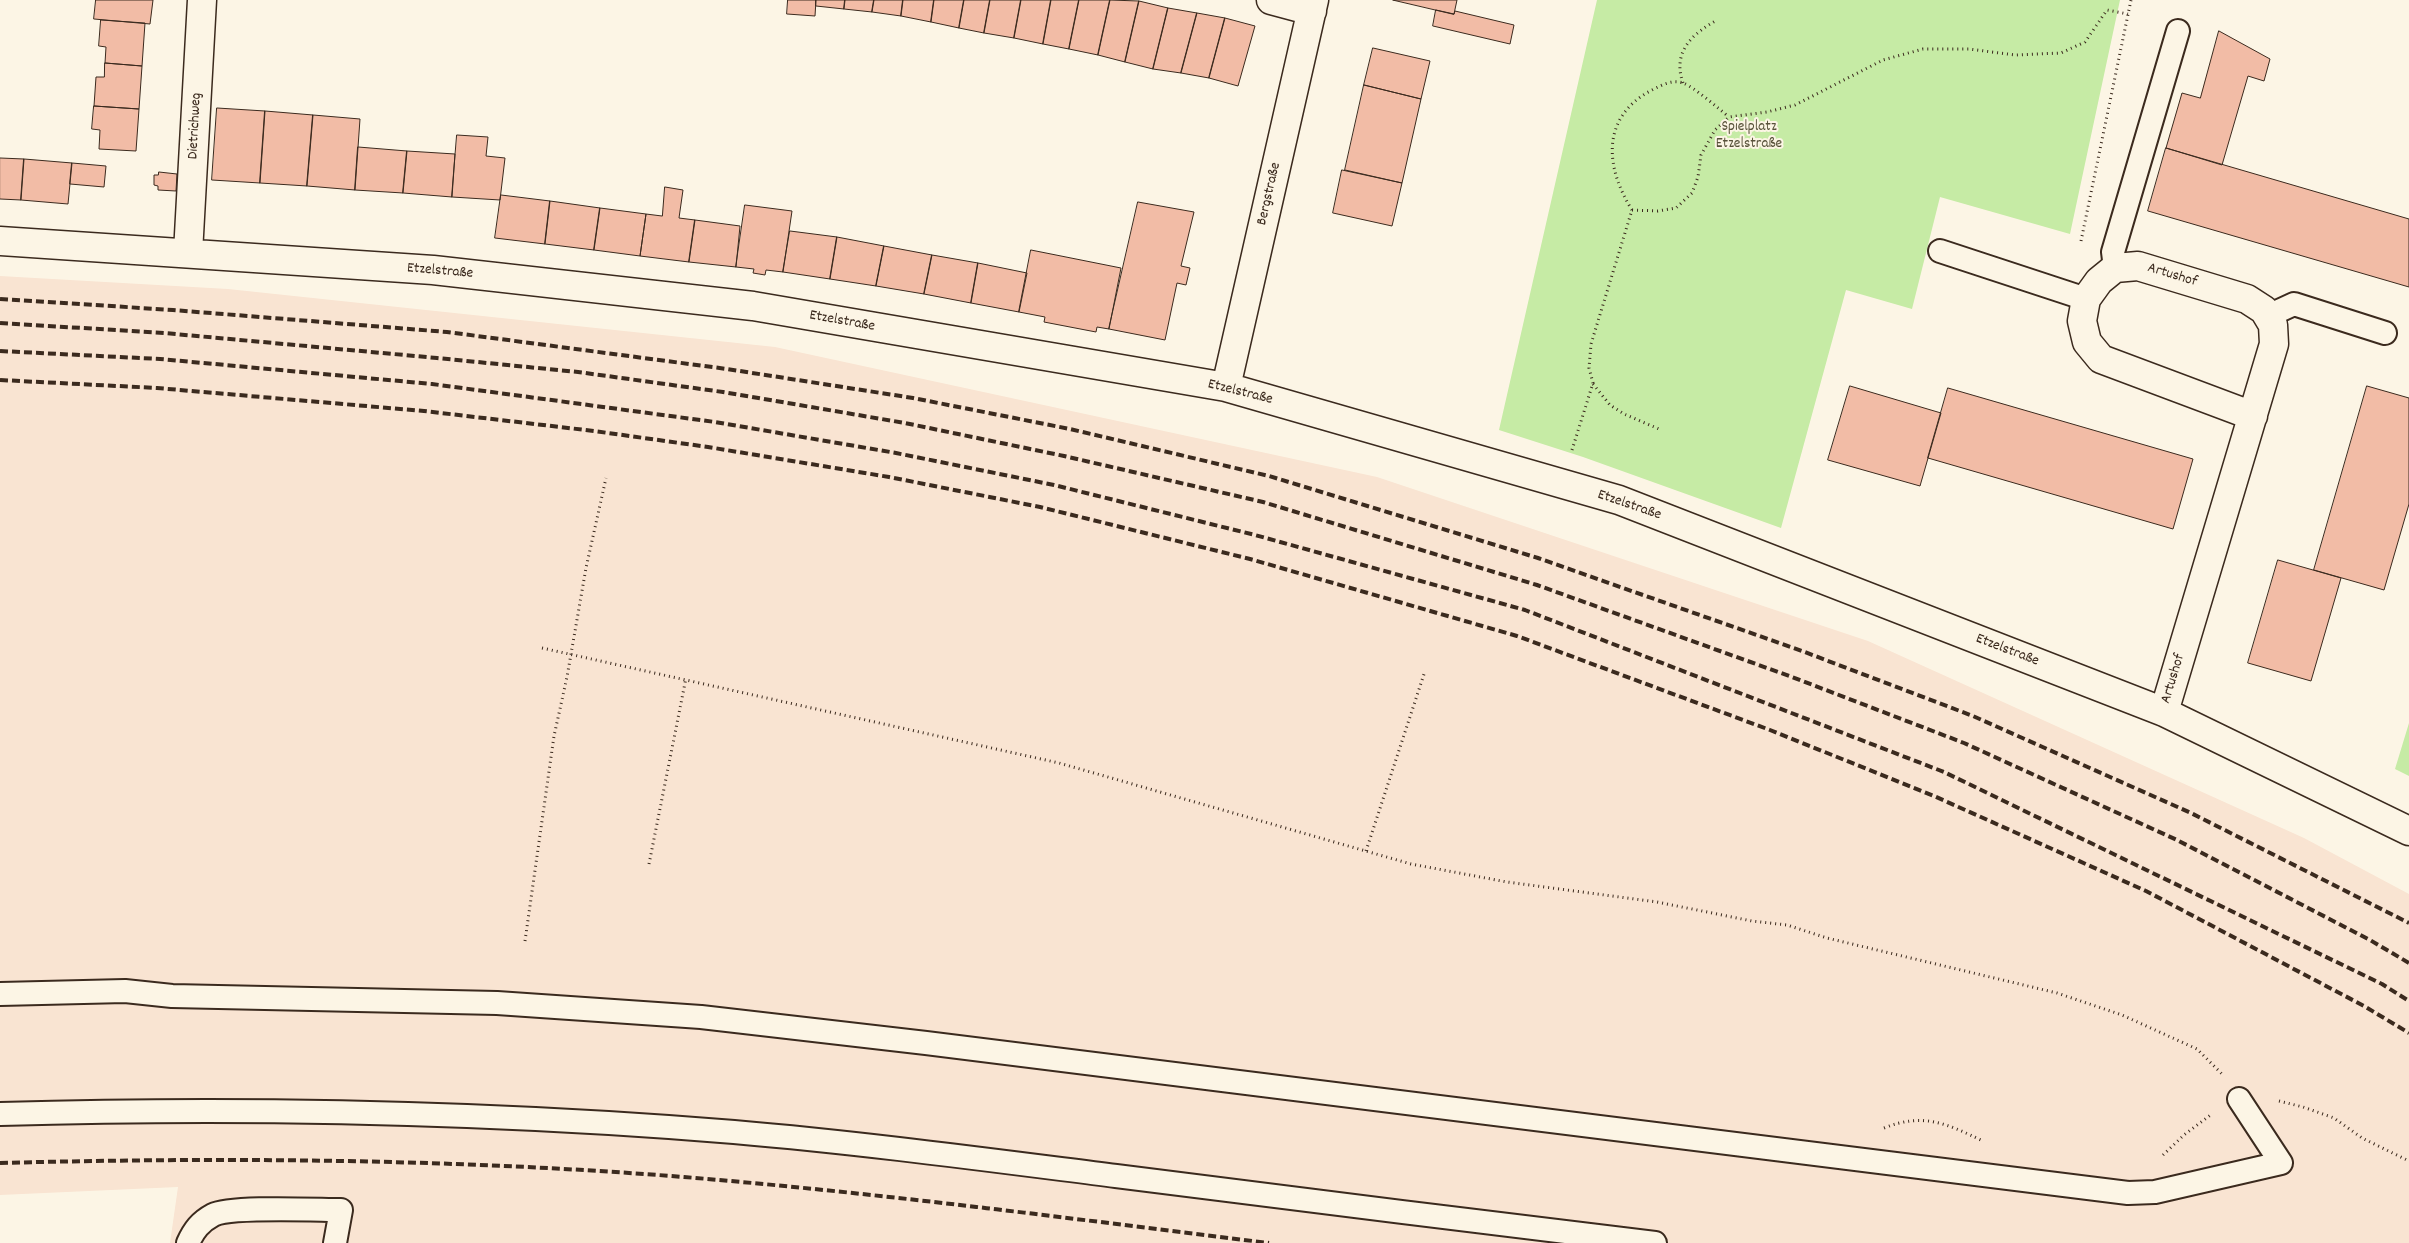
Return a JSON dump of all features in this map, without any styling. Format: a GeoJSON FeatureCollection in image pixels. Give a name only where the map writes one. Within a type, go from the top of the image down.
{"type":"FeatureCollection","features":[{"type":"Feature","properties":{"kind":"street","name":"Dietrichweg"},"geometry":{"type":"LineString","coordinates":[[188,253],[202,0]]}},
{"type":"Feature","properties":{"kind":"street"},"geometry":{"type":"LineString","coordinates":[[1271,0],[1313,6]]}},
{"type":"Feature","properties":{"kind":"street","name":"Bergstraße"},"geometry":{"type":"LineString","coordinates":[[1226,387],[1313,6]]}},
{"type":"Feature","properties":{"kind":"street","name":"Etzelstraße"},"geometry":{"type":"LineString","coordinates":[[0,241],[433,270],[753,306],[1226,387],[1628,504],[2164,712],[2409,831]]}},
{"type":"Feature","properties":{"kind":"street","name":"Artushof"},"geometry":{"type":"LineString","coordinates":[[2100,283],[2138,266],[2247,299],[2264,310],[2273,325],[2274,344],[2164,712]]}},
{"type":"Feature","properties":{"kind":"street"},"geometry":{"type":"LineString","coordinates":[[2100,283],[2082,321],[2087,342],[2101,359],[2253,416]]}},
{"type":"Feature","properties":{"kind":"lane"},"geometry":{"type":"LineString","coordinates":[[1940,251],[2100,283],[2113,252],[2178,31]]}},
{"type":"Feature","properties":{"kind":"lane"},"geometry":{"type":"LineString","coordinates":[[2268,316],[2294,304],[2385,333]]}},
{"type":"Feature","properties":{"kind":"lane"},"geometry":{"type":"LineString","coordinates":[[0,994],[125,991],[172,996],[497,1003],[701,1017],[926,1043],[2128,1193],[2155,1192],[2281,1163],[2239,1099]]}},
{"type":"Feature","properties":{"kind":"lane"},"geometry":{"type":"LineString","coordinates":[[0,1114],[238,1110],[400,1112],[736,1132],[930,1151],[1655,1243]]}},
{"type":"Feature","properties":{"kind":"lane"},"geometry":{"type":"LineString","coordinates":[[188,1243],[196,1228],[215,1214],[242,1211],[341,1210],[336,1243]]}},
{"type":"Feature","properties":{"kind":"path"},"geometry":{"type":"LineString","coordinates":[[2100,283],[2080,239],[2131,0]]}},
{"type":"Feature","properties":{"kind":"path"},"geometry":{"type":"LineString","coordinates":[[1632,210],[1658,211],[1676,208],[1682,203],[1692,193],[1698,176],[1701,155],[1715,130],[1729,117],[1767,112],[1795,105],[1883,60],[1923,49],[1969,49],[2015,55],[2061,54],[2085,42],[2107,10],[2128,14]]}},
{"type":"Feature","properties":{"kind":"path"},"geometry":{"type":"LineString","coordinates":[[1717,20],[1693,36],[1679,60],[1679,73],[1683,83],[1729,117]]}},
{"type":"Feature","properties":{"kind":"path"},"geometry":{"type":"LineString","coordinates":[[1659,429],[1624,414],[1610,405],[1593,383],[1589,368],[1591,344],[1632,210],[1623,195],[1611,157],[1619,123],[1626,108],[1634,100],[1667,82],[1683,83]]}},
{"type":"Feature","properties":{"kind":"path"},"geometry":{"type":"LineString","coordinates":[[1562,484],[1593,383]]}},
{"type":"Feature","properties":{"kind":"path"},"geometry":{"type":"LineString","coordinates":[[525,941],[554,736],[572,653],[586,568],[606,478]]}},
{"type":"Feature","properties":{"kind":"path"},"geometry":{"type":"LineString","coordinates":[[542,648],[686,678],[1059,762],[1411,864],[1507,882],[1658,902],[1787,926],[1826,938],[2057,993],[2122,1015],[2197,1049],[2220,1071],[2239,1099],[2276,1100],[2303,1106],[2334,1118],[2362,1138],[2409,1161]]}},
{"type":"Feature","properties":{"kind":"path"},"geometry":{"type":"LineString","coordinates":[[1366,851],[1425,671]]}},
{"type":"Feature","properties":{"kind":"path"},"geometry":{"type":"LineString","coordinates":[[650,864],[686,678]]}},
{"type":"Feature","properties":{"kind":"shaded area"},"geometry":{"type":"Polygon","coordinates":[[[0,276],[228,289],[775,347],[1377,477],[1868,641],[2304,838],[2409,894],[2409,1243],[170,1243],[178,1187],[0,1195],[0,276]]]}},
{"type":"Feature","properties":{"kind":"green space","name":"Spielplatz Etzelstraße"},"geometry":{"type":"Polygon","coordinates":[[[1597,0],[2120,0],[2070,234],[1940,197],[1912,309],[1846,290],[1781,528],[1583,457],[1499,430],[1597,0]]]}},
{"type":"Feature","properties":{"kind":"green space"},"geometry":{"type":"Polygon","coordinates":[[[2409,723],[2409,776],[2395,769],[2409,723]]]}},
{"type":"Feature","properties":{"kind":"building"},"geometry":{"type":"Polygon","coordinates":[[[96,0],[153,0],[150,24],[94,19],[96,0]]]}},
{"type":"Feature","properties":{"kind":"building"},"geometry":{"type":"Polygon","coordinates":[[[788,0],[816,0],[815,16],[787,14],[788,0]]]}},
{"type":"Feature","properties":{"kind":"building"},"geometry":{"type":"Polygon","coordinates":[[[816,0],[845,0],[844,9],[816,6],[816,0]]]}},
{"type":"Feature","properties":{"kind":"building"},"geometry":{"type":"Polygon","coordinates":[[[845,0],[874,0],[872,12],[844,9],[845,0]]]}},
{"type":"Feature","properties":{"kind":"building"},"geometry":{"type":"Polygon","coordinates":[[[874,0],[903,0],[901,16],[872,12],[874,0]]]}},
{"type":"Feature","properties":{"kind":"building"},"geometry":{"type":"Polygon","coordinates":[[[903,0],[934,0],[931,22],[901,16],[903,0]]]}},
{"type":"Feature","properties":{"kind":"building"},"geometry":{"type":"Polygon","coordinates":[[[934,0],[964,0],[959,28],[931,22],[934,0]]]}},
{"type":"Feature","properties":{"kind":"building"},"geometry":{"type":"Polygon","coordinates":[[[964,0],[990,0],[984,33],[959,28],[964,0]]]}},
{"type":"Feature","properties":{"kind":"building"},"geometry":{"type":"Polygon","coordinates":[[[990,0],[1021,0],[1014,38],[984,33],[990,0]]]}},
{"type":"Feature","properties":{"kind":"building"},"geometry":{"type":"Polygon","coordinates":[[[1021,0],[1051,0],[1043,44],[1014,38],[1021,0]]]}},
{"type":"Feature","properties":{"kind":"building"},"geometry":{"type":"Polygon","coordinates":[[[1051,0],[1079,0],[1069,49],[1043,44],[1051,0]]]}},
{"type":"Feature","properties":{"kind":"building"},"geometry":{"type":"Polygon","coordinates":[[[1079,0],[1110,0],[1098,55],[1069,49],[1079,0]]]}},
{"type":"Feature","properties":{"kind":"building"},"geometry":{"type":"Polygon","coordinates":[[[1110,0],[1139,1],[1125,62],[1098,55],[1110,0]]]}},
{"type":"Feature","properties":{"kind":"building"},"geometry":{"type":"Polygon","coordinates":[[[1393,0],[1457,0],[1454,14],[1393,0]]]}},
{"type":"Feature","properties":{"kind":"building"},"geometry":{"type":"Polygon","coordinates":[[[1139,1],[1168,8],[1153,69],[1125,62],[1139,1]]]}},
{"type":"Feature","properties":{"kind":"building"},"geometry":{"type":"Polygon","coordinates":[[[1168,8],[1197,13],[1181,73],[1153,69],[1168,8]]]}},
{"type":"Feature","properties":{"kind":"building"},"geometry":{"type":"Polygon","coordinates":[[[1436,10],[1454,14],[1455,11],[1514,25],[1510,44],[1433,26],[1436,10]]]}},
{"type":"Feature","properties":{"kind":"building"},"geometry":{"type":"Polygon","coordinates":[[[1197,13],[1225,18],[1209,78],[1181,73],[1197,13]]]}},
{"type":"Feature","properties":{"kind":"building"},"geometry":{"type":"Polygon","coordinates":[[[1225,18],[1255,26],[1238,86],[1209,78],[1225,18]]]}},
{"type":"Feature","properties":{"kind":"building"},"geometry":{"type":"Polygon","coordinates":[[[101,20],[145,23],[142,66],[105,63],[106,47],[99,46],[101,20]]]}},
{"type":"Feature","properties":{"kind":"building"},"geometry":{"type":"Polygon","coordinates":[[[2219,31],[2270,59],[2264,81],[2248,76],[2222,165],[2166,148],[2182,93],[2200,98],[2219,31]]]}},
{"type":"Feature","properties":{"kind":"building"},"geometry":{"type":"Polygon","coordinates":[[[1373,48],[1430,61],[1421,99],[1364,85],[1373,48]]]}},
{"type":"Feature","properties":{"kind":"building"},"geometry":{"type":"Polygon","coordinates":[[[105,63],[142,66],[139,109],[94,106],[96,77],[104,77],[105,63]]]}},
{"type":"Feature","properties":{"kind":"building"},"geometry":{"type":"Polygon","coordinates":[[[1364,85],[1421,99],[1402,183],[1345,170],[1364,85]]]}},
{"type":"Feature","properties":{"kind":"building"},"geometry":{"type":"Polygon","coordinates":[[[94,106],[139,109],[136,151],[99,149],[100,130],[92,129],[94,106]]]}},
{"type":"Feature","properties":{"kind":"building"},"geometry":{"type":"Polygon","coordinates":[[[217,108],[265,111],[260,183],[212,180],[217,108]]]}},
{"type":"Feature","properties":{"kind":"building"},"geometry":{"type":"Polygon","coordinates":[[[265,111],[313,115],[307,186],[260,183],[265,111]]]}},
{"type":"Feature","properties":{"kind":"building"},"geometry":{"type":"Polygon","coordinates":[[[313,115],[360,119],[355,190],[307,186],[313,115]]]}},
{"type":"Feature","properties":{"kind":"building"},"geometry":{"type":"Polygon","coordinates":[[[457,135],[488,137],[486,156],[505,158],[500,200],[452,197],[457,135]]]}},
{"type":"Feature","properties":{"kind":"building"},"geometry":{"type":"Polygon","coordinates":[[[358,147],[407,151],[403,193],[355,190],[358,147]]]}},
{"type":"Feature","properties":{"kind":"building"},"geometry":{"type":"Polygon","coordinates":[[[2166,148],[2409,219],[2409,287],[2148,211],[2166,148]]]}},
{"type":"Feature","properties":{"kind":"building"},"geometry":{"type":"Polygon","coordinates":[[[407,151],[455,154],[452,197],[403,193],[407,151]]]}},
{"type":"Feature","properties":{"kind":"building"},"geometry":{"type":"Polygon","coordinates":[[[0,158],[24,159],[21,200],[0,199],[0,158]]]}},
{"type":"Feature","properties":{"kind":"building"},"geometry":{"type":"Polygon","coordinates":[[[24,159],[72,163],[68,204],[21,200],[24,159]]]}},
{"type":"Feature","properties":{"kind":"building"},"geometry":{"type":"Polygon","coordinates":[[[72,163],[106,166],[104,187],[70,184],[72,163]]]}},
{"type":"Feature","properties":{"kind":"building"},"geometry":{"type":"Polygon","coordinates":[[[1342,170],[1402,183],[1392,226],[1333,213],[1342,170]]]}},
{"type":"Feature","properties":{"kind":"building"},"geometry":{"type":"Polygon","coordinates":[[[159,172],[177,174],[176,191],[158,190],[158,186],[154,185],[154,175],[158,175],[159,172]]]}},
{"type":"Feature","properties":{"kind":"building"},"geometry":{"type":"Polygon","coordinates":[[[665,187],[683,190],[679,218],[695,220],[689,262],[640,256],[646,214],[662,216],[665,187]]]}},
{"type":"Feature","properties":{"kind":"building"},"geometry":{"type":"Polygon","coordinates":[[[501,195],[550,201],[545,244],[495,238],[501,195]]]}},
{"type":"Feature","properties":{"kind":"building"},"geometry":{"type":"Polygon","coordinates":[[[550,201],[600,208],[594,250],[545,244],[550,201]]]}},
{"type":"Feature","properties":{"kind":"building"},"geometry":{"type":"Polygon","coordinates":[[[1138,202],[1194,212],[1181,266],[1190,268],[1186,285],[1177,283],[1165,340],[1109,329],[1138,202]]]}},
{"type":"Feature","properties":{"kind":"building"},"geometry":{"type":"Polygon","coordinates":[[[745,205],[792,211],[783,272],[766,270],[765,275],[753,273],[754,269],[736,267],[745,205]]]}},
{"type":"Feature","properties":{"kind":"building"},"geometry":{"type":"Polygon","coordinates":[[[600,208],[646,214],[640,256],[594,250],[600,208]]]}},
{"type":"Feature","properties":{"kind":"building"},"geometry":{"type":"Polygon","coordinates":[[[695,220],[740,226],[736,267],[689,262],[695,220]]]}},
{"type":"Feature","properties":{"kind":"building"},"geometry":{"type":"Polygon","coordinates":[[[790,231],[837,237],[830,279],[783,272],[790,231]]]}},
{"type":"Feature","properties":{"kind":"building"},"geometry":{"type":"Polygon","coordinates":[[[837,237],[884,246],[876,286],[830,279],[837,237]]]}},
{"type":"Feature","properties":{"kind":"building"},"geometry":{"type":"Polygon","coordinates":[[[884,246],[932,255],[924,294],[876,286],[884,246]]]}},
{"type":"Feature","properties":{"kind":"building"},"geometry":{"type":"Polygon","coordinates":[[[1031,250],[1121,268],[1109,329],[1097,327],[1096,332],[1044,322],[1045,317],[1019,312],[1031,250]]]}},
{"type":"Feature","properties":{"kind":"building"},"geometry":{"type":"Polygon","coordinates":[[[932,255],[978,263],[971,303],[924,294],[932,255]]]}},
{"type":"Feature","properties":{"kind":"building"},"geometry":{"type":"Polygon","coordinates":[[[978,263],[1027,273],[1019,312],[971,303],[978,263]]]}},
{"type":"Feature","properties":{"kind":"building"},"geometry":{"type":"Polygon","coordinates":[[[1850,386],[1941,413],[1920,486],[1828,460],[1850,386]]]}},
{"type":"Feature","properties":{"kind":"building"},"geometry":{"type":"Polygon","coordinates":[[[2367,386],[2409,398],[2409,504],[2384,590],[2314,570],[2367,386]]]}},
{"type":"Feature","properties":{"kind":"building"},"geometry":{"type":"Polygon","coordinates":[[[1948,388],[2193,459],[2173,529],[1928,458],[1948,388]]]}},
{"type":"Feature","properties":{"kind":"building"},"geometry":{"type":"Polygon","coordinates":[[[2278,560],[2341,578],[2311,681],[2248,663],[2278,560]]]}},
{"type":"Feature","properties":{"kind":"railway"},"geometry":{"type":"LineString","coordinates":[[0,299],[173,310],[447,332],[727,369],[913,398],[1070,429],[1269,476],[1538,558],[1802,651],[1973,716],[2191,813],[2409,923]]}},
{"type":"Feature","properties":{"kind":"railway"},"geometry":{"type":"LineString","coordinates":[[0,323],[164,333],[437,358],[578,372],[723,392],[905,423],[1064,456],[1263,502],[1537,585],[1792,677],[1964,743],[2177,840],[2370,940],[2409,963]]}},
{"type":"Feature","properties":{"kind":"railway"},"geometry":{"type":"LineString","coordinates":[[0,351],[160,359],[432,384],[715,422],[896,453],[1054,485],[1255,535],[1525,610],[1944,772],[2382,984],[2409,1001]]}},
{"type":"Feature","properties":{"kind":"railway"},"geometry":{"type":"LineString","coordinates":[[0,380],[157,388],[424,411],[594,431],[708,447],[889,477],[1040,507],[1250,559],[1517,636],[1770,730],[1934,796],[2146,891],[2364,1006],[2409,1033]]}},
{"type":"Feature","properties":{"kind":"railway"},"geometry":{"type":"LineString","coordinates":[[0,1163],[171,1160],[342,1161],[513,1166],[599,1171],[757,1183],[977,1207],[1269,1243]]}}]}
